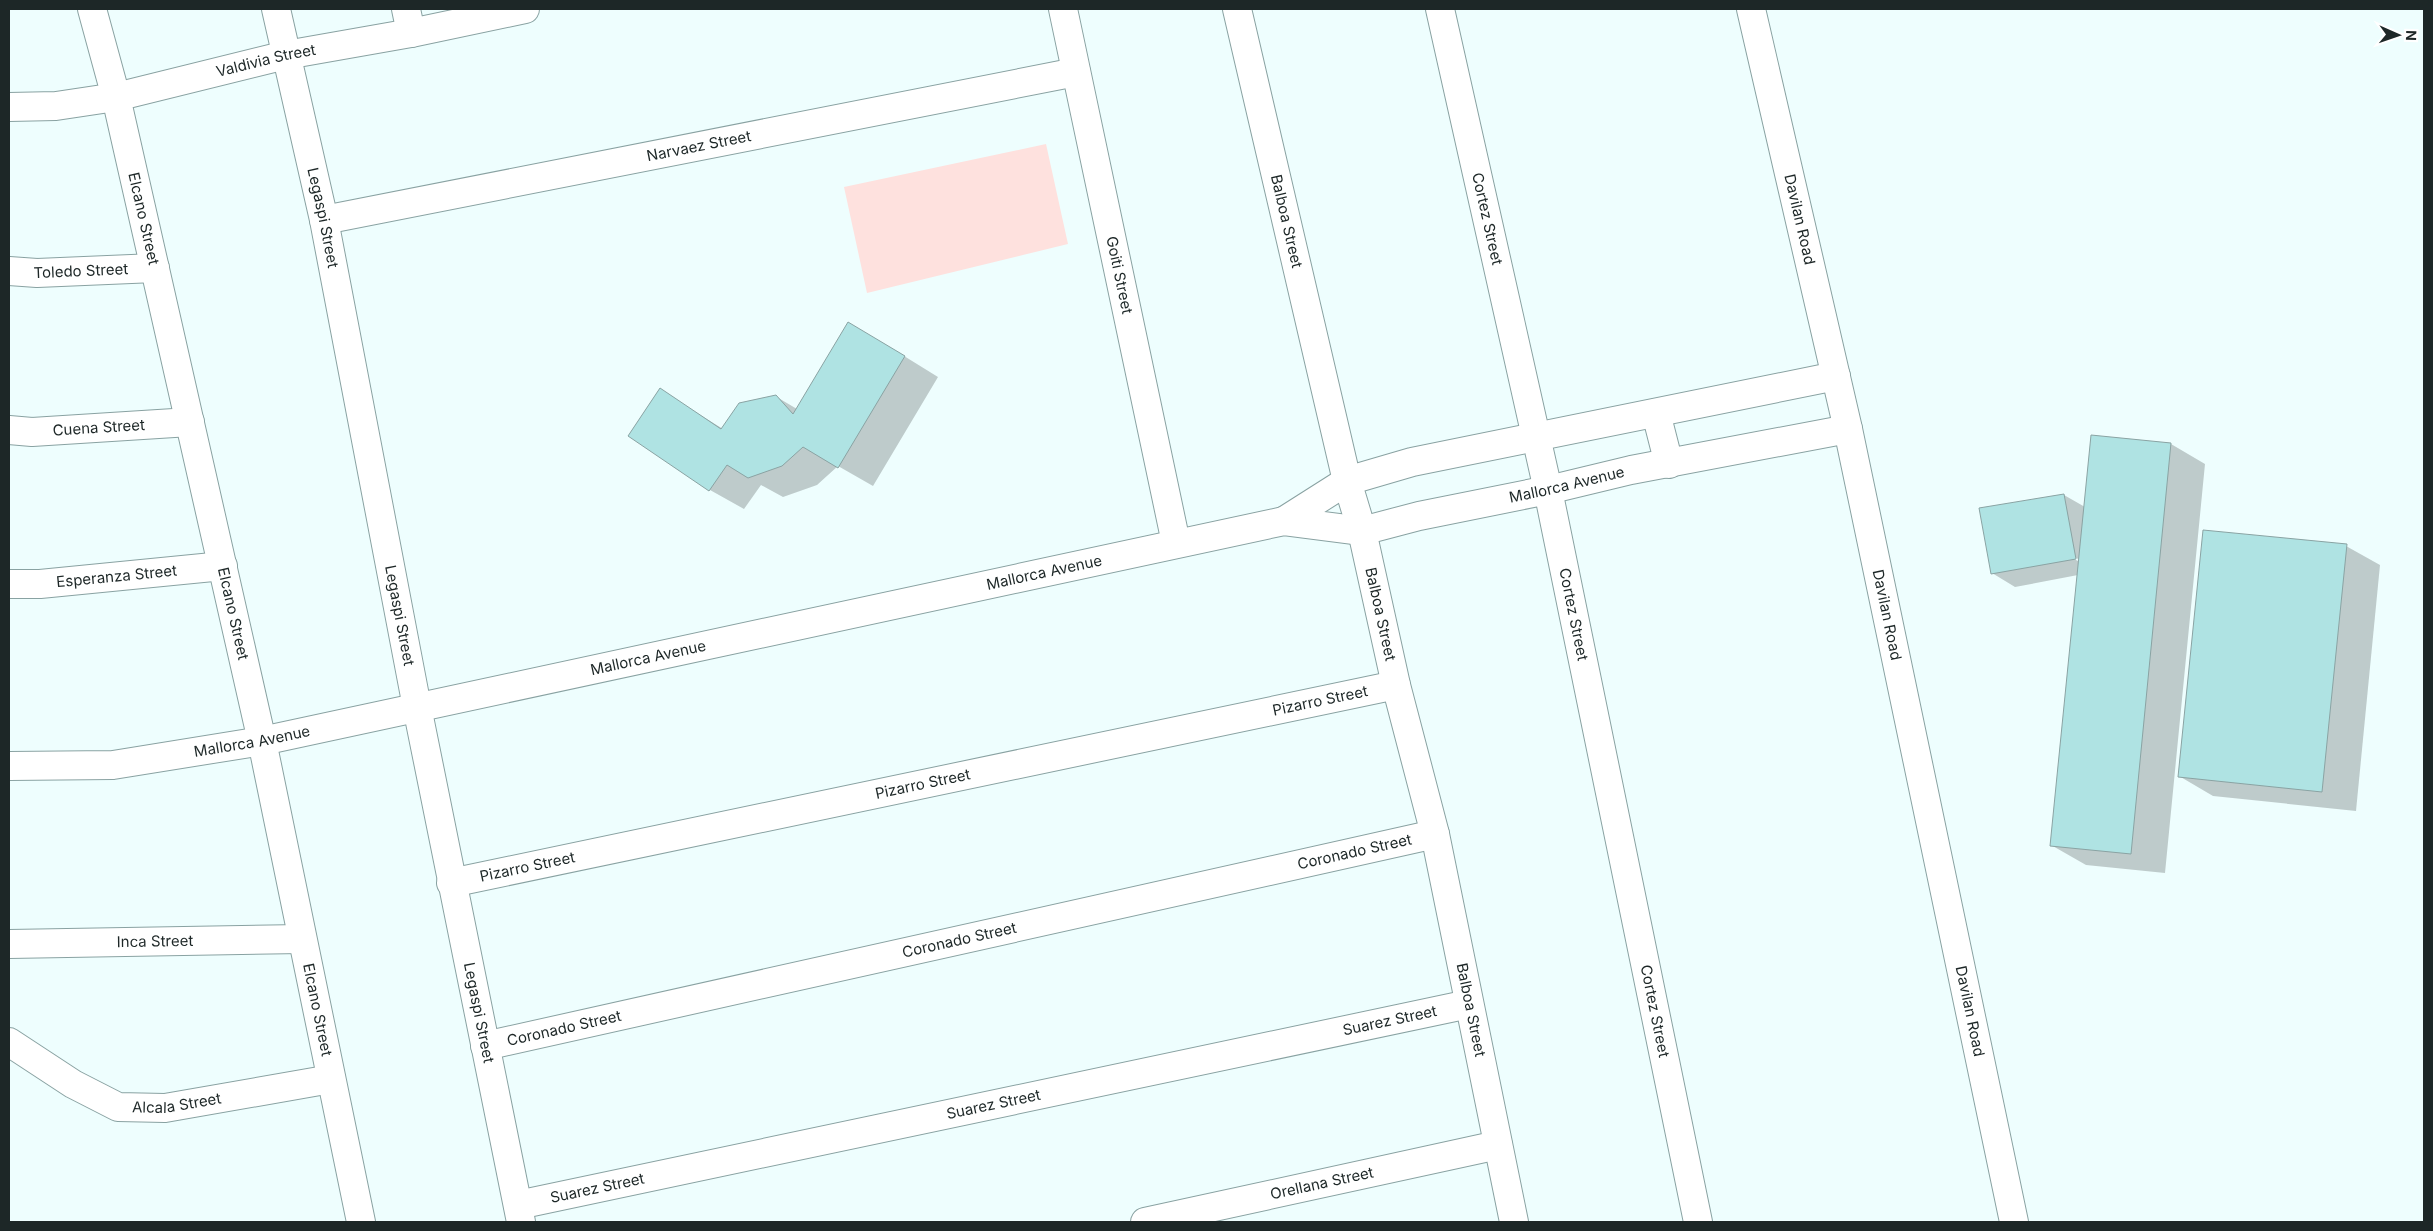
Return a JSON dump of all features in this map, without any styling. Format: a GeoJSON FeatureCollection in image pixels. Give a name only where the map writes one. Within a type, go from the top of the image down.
{"type":"FeatureCollection","features":[{"type":"Feature","properties":{"kind":"street","name":"Elcano Street"},"geometry":{"type":"LineString","coordinates":[[92,9],[116,97],[262,741],[361,1222]]}},
{"type":"Feature","properties":{"kind":"street","name":"Legaspi Street"},"geometry":{"type":"LineString","coordinates":[[276,9],[324,220],[416,707],[519,1214]]}},
{"type":"Feature","properties":{"kind":"street","name":"Valdivia Street"},"geometry":{"type":"LineString","coordinates":[[9,107],[56,106],[116,97],[408,21],[525,9]]}},
{"type":"Feature","properties":{"kind":"street","name":"Goiti Street"},"geometry":{"type":"LineString","coordinates":[[1063,9],[1176,543]]}},
{"type":"Feature","properties":{"kind":"street","name":"Balboa Street"},"geometry":{"type":"LineString","coordinates":[[1237,9],[1347,481],[1362,531],[1396,685],[1435,834],[1514,1222]]}},
{"type":"Feature","properties":{"kind":"street","name":"Cortez Street"},"geometry":{"type":"LineString","coordinates":[[1440,9],[1548,490],[1698,1222]]}},
{"type":"Feature","properties":{"kind":"street","name":"Davilan Road"},"geometry":{"type":"LineString","coordinates":[[1751,9],[1848,429],[2014,1222]]}},
{"type":"Feature","properties":{"kind":"street","name":"Narvaez Street"},"geometry":{"type":"LineString","coordinates":[[324,220],[1076,72]]}},
{"type":"Feature","properties":{"kind":"street","name":"Toledo Street"},"geometry":{"type":"LineString","coordinates":[[9,271],[36,274],[155,268]]}},
{"type":"Feature","properties":{"kind":"street","name":"Mallorca Avenue"},"geometry":{"type":"LineString","coordinates":[[1284,521],[1347,481],[1412,462],[1836,376]]}},
{"type":"Feature","properties":{"kind":"street"},"geometry":{"type":"LineString","coordinates":[[1656,413],[1670,464]]}},
{"type":"Feature","properties":{"kind":"street","name":"Cuena Street"},"geometry":{"type":"LineString","coordinates":[[9,430],[32,432],[190,422]]}},
{"type":"Feature","properties":{"kind":"street","name":"Mallorca Avenue"},"geometry":{"type":"LineString","coordinates":[[9,766],[113,765],[262,741],[1284,521],[1362,531],[1419,516],[1548,490],[1631,470],[1848,429]]}},
{"type":"Feature","properties":{"kind":"street","name":"Esperanza Street"},"geometry":{"type":"LineString","coordinates":[[9,584],[40,584],[223,566]]}},
{"type":"Feature","properties":{"kind":"street","name":"Pizarro Street"},"geometry":{"type":"LineString","coordinates":[[451,883],[1396,685]]}},
{"type":"Feature","properties":{"kind":"street","name":"Coronado Street"},"geometry":{"type":"LineString","coordinates":[[485,1046],[1435,834]]}},
{"type":"Feature","properties":{"kind":"street","name":"Inca Street"},"geometry":{"type":"LineString","coordinates":[[9,944],[302,939]]}},
{"type":"Feature","properties":{"kind":"street","name":"Suarez Street"},"geometry":{"type":"LineString","coordinates":[[519,1214],[1469,1004]]}},
{"type":"Feature","properties":{"kind":"street","name":"Alcala Street"},"geometry":{"type":"LineString","coordinates":[[9,1042],[73,1084],[118,1106],[166,1108],[331,1079]]}},
{"type":"Feature","properties":{"kind":"street","name":"Orellana Street"},"geometry":{"type":"LineString","coordinates":[[1145,1222],[1498,1145]]}},
{"type":"Feature","properties":{"kind":"shaded area"},"geometry":{"type":"Polygon","coordinates":[[[1046,144],[1068,244],[867,293],[844,187],[1046,144]]]}},
{"type":"Feature","properties":{"kind":"building"},"geometry":{"type":"Polygon","coordinates":[[[848,322],[905,356],[838,468],[803,447],[782,466],[748,478],[727,465],[709,491],[628,436],[660,388],[721,429],[739,403],[776,395],[793,414],[848,322]]]}},
{"type":"Feature","properties":{"kind":"building"},"geometry":{"type":"Polygon","coordinates":[[[2091,435],[2171,443],[2131,854],[2050,846],[2091,435]]]}},
{"type":"Feature","properties":{"kind":"building"},"geometry":{"type":"Polygon","coordinates":[[[2064,494],[2076,559],[1991,574],[1979,508],[2064,494]]]}},
{"type":"Feature","properties":{"kind":"building"},"geometry":{"type":"Polygon","coordinates":[[[2203,530],[2347,544],[2322,792],[2178,777],[2203,530]]]}}]}
